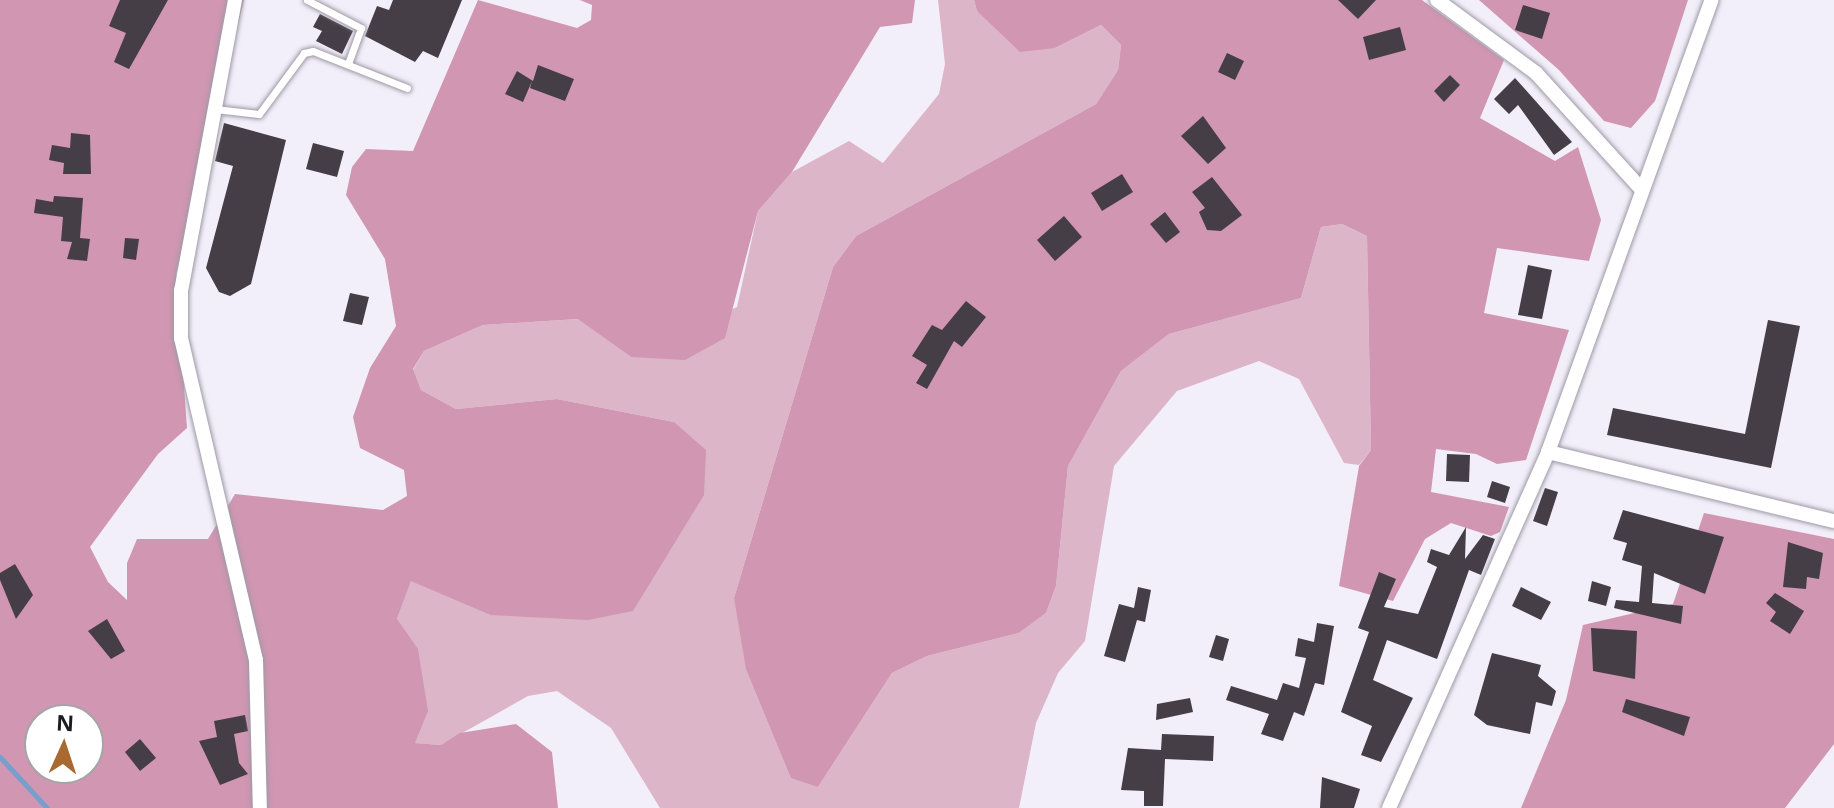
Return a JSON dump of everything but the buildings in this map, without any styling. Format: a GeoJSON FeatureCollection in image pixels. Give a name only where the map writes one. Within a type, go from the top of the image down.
{"type":"FeatureCollection","features":[{"type":"Feature","properties":{"kind":"street"},"geometry":{"type":"LineString","coordinates":[[235,0],[181,290],[181,338],[256,660],[260,808]]}},
{"type":"Feature","properties":{"kind":"street"},"geometry":{"type":"LineString","coordinates":[[1437,0],[1536,73],[1642,190]]}},
{"type":"Feature","properties":{"kind":"street"},"geometry":{"type":"LineString","coordinates":[[1389,808],[1548,452],[1712,0]]}},
{"type":"Feature","properties":{"kind":"street"},"geometry":{"type":"LineString","coordinates":[[1548,452],[1834,521]]}},
{"type":"Feature","properties":{"kind":"lane"},"geometry":{"type":"LineString","coordinates":[[307,0],[361,28],[348,64]]}},
{"type":"Feature","properties":{"kind":"lane"},"geometry":{"type":"LineString","coordinates":[[215,109],[259,114],[304,53],[348,64],[407,88]]}},
{"type":"Feature","properties":{"kind":"shaded area"},"geometry":{"type":"Polygon","coordinates":[[[0,0],[244,0],[176,274],[187,428],[158,454],[90,547],[108,582],[127,600],[127,563],[137,539],[208,539],[235,494],[383,510],[407,496],[404,470],[360,448],[353,417],[370,368],[396,326],[385,259],[346,195],[352,167],[366,149],[413,151],[478,0],[577,28],[591,20],[592,5],[580,0],[915,0],[912,23],[880,27],[792,172],[758,211],[725,338],[685,360],[631,357],[578,319],[483,325],[424,351],[413,369],[421,390],[456,409],[557,399],[674,422],[706,450],[704,495],[633,611],[588,620],[490,615],[411,581],[397,619],[418,649],[428,711],[415,743],[441,745],[460,733],[516,724],[552,752],[558,808],[0,808],[0,0]]]}},
{"type":"Feature","properties":{"kind":"shaded area"},"geometry":{"type":"Polygon","coordinates":[[[938,0],[974,0],[977,11],[1055,48],[1101,25],[1121,45],[1118,70],[1096,104],[856,236],[833,267],[734,598],[818,787],[892,673],[927,656],[1019,633],[1046,613],[1056,586],[1068,466],[1121,371],[1169,334],[1301,298],[1321,227],[1342,224],[1367,236],[1371,450],[1359,465],[1344,463],[1299,379],[1259,361],[1177,391],[1114,466],[1085,641],[1058,673],[1036,723],[1019,808],[660,808],[611,728],[557,691],[528,696],[441,745],[414,743],[397,619],[411,580],[490,615],[674,422],[557,399],[456,409],[421,390],[413,370],[424,351],[483,325],[579,319],[631,357],[737,307],[758,211],[792,172],[849,141],[883,163],[939,94],[945,64],[938,0]]]}},
{"type":"Feature","properties":{"kind":"shaded area"},"geometry":{"type":"Polygon","coordinates":[[[974,0],[1422,0],[1504,60],[1480,118],[1555,161],[1578,147],[1601,220],[1589,261],[1497,248],[1484,313],[1569,330],[1526,460],[1497,464],[1476,454],[1436,449],[1431,492],[1509,507],[1500,532],[1491,536],[1451,523],[1425,539],[1393,601],[1339,586],[1359,466],[1371,450],[1367,236],[1342,224],[1321,227],[1301,298],[1169,334],[1121,371],[1068,466],[1056,586],[1046,613],[1019,633],[927,656],[892,673],[818,787],[791,778],[746,669],[734,598],[833,267],[856,236],[1096,104],[1118,70],[1121,45],[1101,25],[1055,48],[1020,52],[977,11],[974,0]]]}},
{"type":"Feature","properties":{"kind":"shaded area"},"geometry":{"type":"Polygon","coordinates":[[[1479,0],[1688,0],[1655,101],[1631,128],[1604,121],[1559,70],[1479,0]]]}},
{"type":"Feature","properties":{"kind":"shaded area"},"geometry":{"type":"Polygon","coordinates":[[[1704,513],[1834,539],[1834,744],[1785,808],[1521,808],[1566,700],[1583,625],[1673,604],[1704,513]]]}},
{"type":"Feature","properties":{"kind":"waterway"},"geometry":{"type":"LineString","coordinates":[[0,757],[47,808]]}}]}
